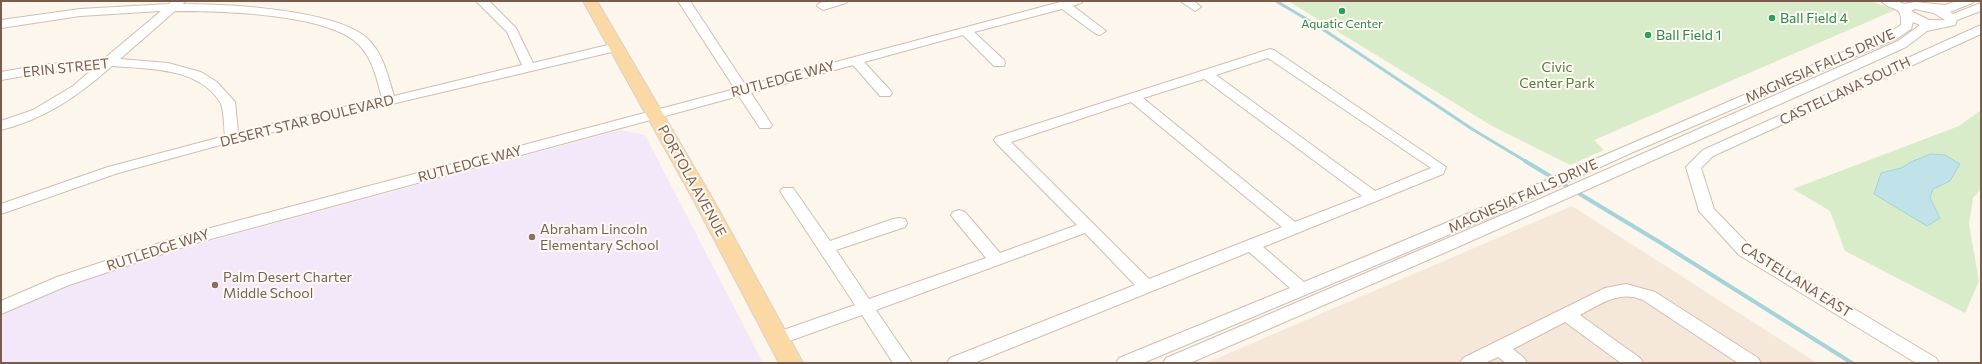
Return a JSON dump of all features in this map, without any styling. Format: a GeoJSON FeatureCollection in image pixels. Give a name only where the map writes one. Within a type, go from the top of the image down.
{"type":"FeatureCollection","features":[{"type":"Feature","properties":{"kind":"main road","name":"PORTOLA AVENUE"},"geometry":{"type":"LineString","coordinates":[[590,1],[704,201],[791,363]]}},
{"type":"Feature","properties":{"kind":"street"},"geometry":{"type":"LineString","coordinates":[[1,126],[38,113],[78,89],[179,1]]}},
{"type":"Feature","properties":{"kind":"street"},"geometry":{"type":"LineString","coordinates":[[1,24],[104,7],[179,1],[264,6],[306,16],[337,28],[362,41],[380,66],[389,101]]}},
{"type":"Feature","properties":{"kind":"street"},"geometry":{"type":"LineString","coordinates":[[482,1],[512,31],[528,68]]}},
{"type":"Feature","properties":{"kind":"street"},"geometry":{"type":"LineString","coordinates":[[684,1],[765,125]]}},
{"type":"Feature","properties":{"kind":"street"},"geometry":{"type":"LineString","coordinates":[[823,6],[842,1]]}},
{"type":"Feature","properties":{"kind":"street"},"geometry":{"type":"LineString","coordinates":[[1887,1],[1908,8],[1946,9],[1968,1]]}},
{"type":"Feature","properties":{"kind":"street"},"geometry":{"type":"LineString","coordinates":[[1071,3],[1100,31]]}},
{"type":"Feature","properties":{"kind":"street","name":"RUTLEDGE WAY"},"geometry":{"type":"LineString","coordinates":[[1,308],[63,281],[190,239],[964,30],[1071,3]]}},
{"type":"Feature","properties":{"kind":"street"},"geometry":{"type":"LineString","coordinates":[[1931,8],[1946,14],[1951,20],[1981,7]]}},
{"type":"Feature","properties":{"kind":"street"},"geometry":{"type":"LineString","coordinates":[[1908,8],[1920,20],[1934,24]]}},
{"type":"Feature","properties":{"kind":"street","name":"MAGNESIA FALLS DRIVE"},"geometry":{"type":"LineString","coordinates":[[1125,363],[1544,187],[1626,150],[1894,35],[1907,26],[1908,8]]}},
{"type":"Feature","properties":{"kind":"street","name":"MAGNESIA FALLS DRIVE"},"geometry":{"type":"LineString","coordinates":[[1172,363],[1560,197],[1902,44],[1924,28],[1934,24],[1947,24],[1951,20]]}},
{"type":"Feature","properties":{"kind":"street","name":"CASTELLANA SOUTH"},"geometry":{"type":"LineString","coordinates":[[1708,153],[1981,29]]}},
{"type":"Feature","properties":{"kind":"street"},"geometry":{"type":"LineString","coordinates":[[964,30],[999,63]]}},
{"type":"Feature","properties":{"kind":"street","name":"DESERT STAR BOULEVARD"},"geometry":{"type":"LineString","coordinates":[[1,209],[113,170],[232,138],[616,46]]}},
{"type":"Feature","properties":{"kind":"street"},"geometry":{"type":"LineString","coordinates":[[956,363],[1252,246],[1372,196],[1438,171],[1439,167],[1270,53],[1001,140],[1147,287]]}},
{"type":"Feature","properties":{"kind":"street"},"geometry":{"type":"LineString","coordinates":[[855,60],[886,93]]}},
{"type":"Feature","properties":{"kind":"street","name":"ERIN STREET"},"geometry":{"type":"LineString","coordinates":[[1,76],[41,69],[108,62],[168,67],[196,75],[212,85],[228,102],[232,138]]}},
{"type":"Feature","properties":{"kind":"street"},"geometry":{"type":"LineString","coordinates":[[1206,74],[1372,196]]}},
{"type":"Feature","properties":{"kind":"street"},"geometry":{"type":"LineString","coordinates":[[1133,97],[1294,229]]}},
{"type":"Feature","properties":{"kind":"street"},"geometry":{"type":"LineString","coordinates":[[1594,181],[1594,176],[1597,173],[1626,158],[1626,150]]}},
{"type":"Feature","properties":{"kind":"street","name":"CASTELLANA EAST"},"geometry":{"type":"LineString","coordinates":[[1708,153],[1693,166],[1707,211],[1745,251],[1930,363]]}},
{"type":"Feature","properties":{"kind":"street"},"geometry":{"type":"LineString","coordinates":[[788,192],[903,363]]}},
{"type":"Feature","properties":{"kind":"street"},"geometry":{"type":"LineString","coordinates":[[959,215],[997,260]]}},
{"type":"Feature","properties":{"kind":"street"},"geometry":{"type":"LineString","coordinates":[[826,248],[899,223]]}},
{"type":"Feature","properties":{"kind":"street"},"geometry":{"type":"LineString","coordinates":[[778,339],[1087,226]]}},
{"type":"Feature","properties":{"kind":"street"},"geometry":{"type":"LineString","coordinates":[[1252,246],[1301,290]]}},
{"type":"Feature","properties":{"kind":"street"},"geometry":{"type":"LineString","coordinates":[[1469,363],[1611,292],[1621,289],[1639,291],[1649,296],[1752,363]]}},
{"type":"Feature","properties":{"kind":"street"},"geometry":{"type":"LineString","coordinates":[[1566,314],[1634,363]]}},
{"type":"Feature","properties":{"kind":"street"},"geometry":{"type":"LineString","coordinates":[[1499,348],[1518,363]]}},
{"type":"Feature","properties":{"kind":"shaded area","name":"Abraham Lincoln Elementary School"},"geometry":{"type":"Polygon","coordinates":[[[620,130],[645,135],[763,363],[1,363],[1,313],[87,278],[184,248],[620,130]]]}},
{"type":"Feature","properties":{"kind":"shaded area"},"geometry":{"type":"Polygon","coordinates":[[[1572,206],[1817,363],[1206,363],[1572,206]]]}},
{"type":"Feature","properties":{"kind":"green space","name":"Civic Center Park"},"geometry":{"type":"Polygon","coordinates":[[[1288,1],[1871,1],[1895,10],[1594,140],[1604,150],[1570,165],[1492,126],[1288,1]]]}},
{"type":"Feature","properties":{"kind":"green space"},"geometry":{"type":"Polygon","coordinates":[[[1981,110],[1981,189],[1973,198],[1969,224],[1979,281],[1965,313],[1845,251],[1830,211],[1793,189],[1959,126],[1981,110]]]}},
{"type":"Feature","properties":{"kind":"water"},"geometry":{"type":"Polygon","coordinates":[[[1931,154],[1945,155],[1960,164],[1950,181],[1933,189],[1930,198],[1940,218],[1927,226],[1874,194],[1881,173],[1901,168],[1911,162],[1931,154]]]}},
{"type":"Feature","properties":{"kind":"waterway"},"geometry":{"type":"LineString","coordinates":[[1276,1],[1318,26],[1472,129],[1527,162]]}},
{"type":"Feature","properties":{"kind":"waterway"},"geometry":{"type":"LineString","coordinates":[[1525,161],[1661,243],[1852,363]]}},
{"type":"Feature","properties":{"kind":"place","name":"Aquatic Center"},"geometry":{"type":"Point","coordinates":[1342,11]}},
{"type":"Feature","properties":{"kind":"place","name":"Ball Field 4"},"geometry":{"type":"Point","coordinates":[1772,18]}},
{"type":"Feature","properties":{"kind":"place","name":"Ball Field 1"},"geometry":{"type":"Point","coordinates":[1648,35]}},
{"type":"Feature","properties":{"kind":"place","name":"Abraham Lincoln Elementary School"},"geometry":{"type":"Point","coordinates":[532,237]}},
{"type":"Feature","properties":{"kind":"place","name":"Palm Desert Charter Middle School"},"geometry":{"type":"Point","coordinates":[215,285]}}]}
